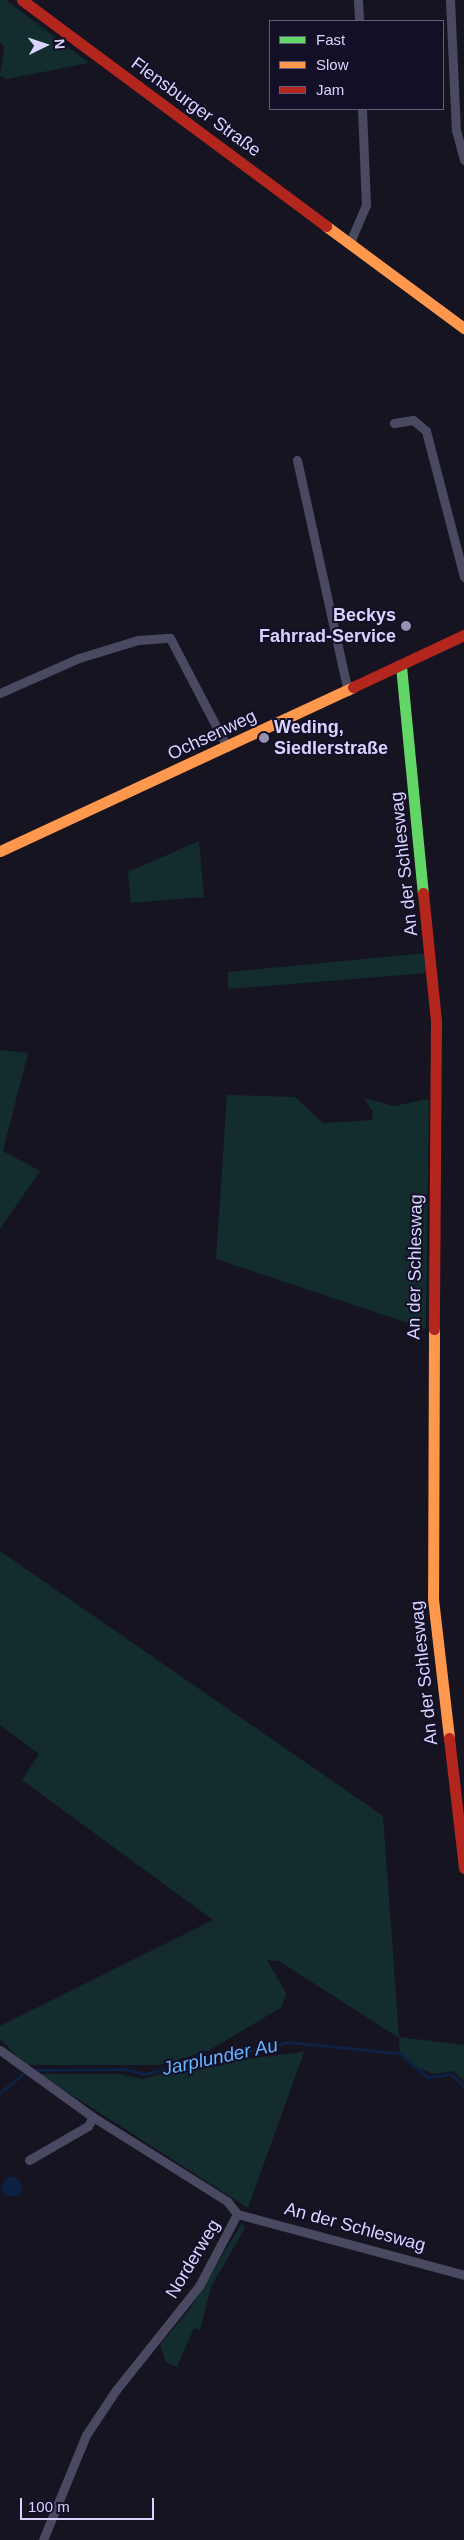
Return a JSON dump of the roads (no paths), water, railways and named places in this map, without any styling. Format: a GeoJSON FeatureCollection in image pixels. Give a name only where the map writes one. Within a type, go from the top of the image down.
{"type":"FeatureCollection","features":[{"type":"Feature","properties":{"kind":"street","name":"Flensburger Straße"},"geometry":{"type":"LineString","coordinates":[[22,0],[464,328]]}},
{"type":"Feature","properties":{"kind":"street"},"geometry":{"type":"LineString","coordinates":[[358,0],[359,20]]}},
{"type":"Feature","properties":{"kind":"street"},"geometry":{"type":"LineString","coordinates":[[450,0],[456,130],[464,160]]}},
{"type":"Feature","properties":{"kind":"street"},"geometry":{"type":"LineString","coordinates":[[350,242],[366,205],[362,110]]}},
{"type":"Feature","properties":{"kind":"street"},"geometry":{"type":"LineString","coordinates":[[394,423],[413,420],[426,431],[464,577]]}},
{"type":"Feature","properties":{"kind":"street"},"geometry":{"type":"LineString","coordinates":[[297,460],[348,691]]}},
{"type":"Feature","properties":{"kind":"street","name":"Ochsenweg"},"geometry":{"type":"LineString","coordinates":[[0,851],[228,747],[464,635]]}},
{"type":"Feature","properties":{"kind":"street"},"geometry":{"type":"LineString","coordinates":[[0,694],[79,658],[138,640],[170,638],[228,747]]}},
{"type":"Feature","properties":{"kind":"street","name":"An der Schleswag"},"geometry":{"type":"LineString","coordinates":[[401,666],[436,1020],[433,1600],[464,1868]]}},
{"type":"Feature","properties":{"kind":"street","name":"Norderweg"},"geometry":{"type":"LineString","coordinates":[[0,2050],[93,2117],[227,2201],[237,2214],[199,2286],[116,2390],[86,2435],[44,2540]]}},
{"type":"Feature","properties":{"kind":"street"},"geometry":{"type":"LineString","coordinates":[[29,2160],[88,2126],[93,2117]]}},
{"type":"Feature","properties":{"kind":"street","name":"An der Schleswag"},"geometry":{"type":"LineString","coordinates":[[237,2214],[464,2275]]}},
{"type":"Feature","properties":{"kind":"water"},"geometry":{"type":"Polygon","coordinates":[[[12,2177],[19,2180],[22,2187],[19,2194],[12,2197],[5,2194],[2,2187],[5,2180],[12,2177]]]}},
{"type":"Feature","properties":{"kind":"waterway","name":"Jarplunder Au"},"geometry":{"type":"LineString","coordinates":[[34,2070],[125,2069],[144,2074],[288,2042],[399,2053],[428,2077],[451,2074],[464,2086]]}},
{"type":"Feature","properties":{"kind":"waterway","name":"Jarplunder Au"},"geometry":{"type":"LineString","coordinates":[[0,2093],[26,2072]]}},
{"type":"Feature","properties":{"kind":"place","name":"Beckys Fahrrad-Service"},"geometry":{"type":"Point","coordinates":[406,626]}},
{"type":"Feature","properties":{"kind":"place","name":"Weding, Siedlerstraße"},"geometry":{"type":"Point","coordinates":[264,738]}}]}
